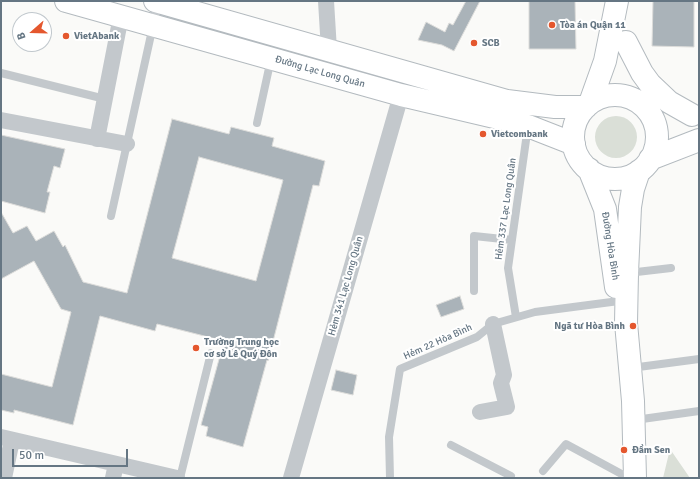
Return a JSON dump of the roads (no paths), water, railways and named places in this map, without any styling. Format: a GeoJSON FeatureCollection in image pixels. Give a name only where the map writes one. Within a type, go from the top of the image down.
{"type":"FeatureCollection","features":[{"type":"Feature","properties":{"kind":"main road","name":"Đường Lạc Long Quân"},"geometry":{"type":"LineString","coordinates":[[66,1],[401,95],[528,126],[574,144]]}},
{"type":"Feature","properties":{"kind":"main road"},"geometry":{"type":"LineString","coordinates":[[157,1],[507,101],[555,107],[588,105],[611,95],[627,96],[657,112],[696,116]]}},
{"type":"Feature","properties":{"kind":"main road"},"geometry":{"type":"LineString","coordinates":[[617,1],[605,61],[588,105],[575,124],[574,144],[577,154],[589,169],[598,175],[609,178],[621,178],[699,140]]}},
{"type":"Feature","properties":{"kind":"main road"},"geometry":{"type":"LineString","coordinates":[[623,1],[626,61],[639,103],[654,122],[656,131],[654,150],[645,165]]}},
{"type":"Feature","properties":{"kind":"main road"},"geometry":{"type":"LineString","coordinates":[[626,42],[642,73],[654,89],[669,102],[696,116]]}},
{"type":"Feature","properties":{"kind":"main road","name":"Đường Hòa Bình"},"geometry":{"type":"LineString","coordinates":[[634,478],[634,420],[626,323],[627,273],[630,207],[633,189],[645,165]]}},
{"type":"Feature","properties":{"kind":"main road","name":"Đường Hòa Bình"},"geometry":{"type":"LineString","coordinates":[[589,169],[605,209],[618,301],[626,323]]}},
{"type":"Feature","properties":{"kind":"street"},"geometry":{"type":"LineString","coordinates":[[326,1],[329,50]]}},
{"type":"Feature","properties":{"kind":"street"},"geometry":{"type":"LineString","coordinates":[[97,139],[121,16]]}},
{"type":"Feature","properties":{"kind":"street","name":"Hẻm 341 Lạc Long Quân"},"geometry":{"type":"LineString","coordinates":[[291,478],[401,95]]}},
{"type":"Feature","properties":{"kind":"street"},"geometry":{"type":"LineString","coordinates":[[1,120],[127,144]]}},
{"type":"Feature","properties":{"kind":"street"},"geometry":{"type":"LineString","coordinates":[[480,412],[507,407],[501,383],[504,375],[493,324]]}},
{"type":"Feature","properties":{"kind":"street"},"geometry":{"type":"LineString","coordinates":[[4,478],[6,438],[114,471],[179,478]]}},
{"type":"Feature","properties":{"kind":"lane"},"geometry":{"type":"LineString","coordinates":[[111,216],[154,25],[157,1]]}},
{"type":"Feature","properties":{"kind":"lane"},"geometry":{"type":"LineString","coordinates":[[257,123],[271,58]]}},
{"type":"Feature","properties":{"kind":"lane"},"geometry":{"type":"LineString","coordinates":[[1,73],[104,99]]}},
{"type":"Feature","properties":{"kind":"lane","name":"Hẻm 337 Lạc Long Quân"},"geometry":{"type":"LineString","coordinates":[[516,318],[508,268],[528,126]]}},
{"type":"Feature","properties":{"kind":"lane"},"geometry":{"type":"LineString","coordinates":[[474,291],[474,236],[512,240]]}},
{"type":"Feature","properties":{"kind":"lane"},"geometry":{"type":"LineString","coordinates":[[627,273],[671,268]]}},
{"type":"Feature","properties":{"kind":"lane","name":"Hẻm 22 Hòa Bình"},"geometry":{"type":"LineString","coordinates":[[390,478],[389,437],[400,369],[477,337],[493,324],[535,312],[618,301]]}},
{"type":"Feature","properties":{"kind":"lane"},"geometry":{"type":"LineString","coordinates":[[179,478],[211,353]]}},
{"type":"Feature","properties":{"kind":"lane"},"geometry":{"type":"LineString","coordinates":[[630,368],[699,359]]}},
{"type":"Feature","properties":{"kind":"lane"},"geometry":{"type":"LineString","coordinates":[[634,420],[699,411]]}},
{"type":"Feature","properties":{"kind":"lane"},"geometry":{"type":"LineString","coordinates":[[543,471],[566,444],[629,478]]}},
{"type":"Feature","properties":{"kind":"lane"},"geometry":{"type":"LineString","coordinates":[[451,445],[511,476],[510,478]]}},
{"type":"Feature","properties":{"kind":"place","name":"Tòa án Quận 11"},"geometry":{"type":"Point","coordinates":[552,25]}},
{"type":"Feature","properties":{"kind":"place","name":"VietAbank"},"geometry":{"type":"Point","coordinates":[66,36]}},
{"type":"Feature","properties":{"kind":"place","name":"SCB"},"geometry":{"type":"Point","coordinates":[474,43]}},
{"type":"Feature","properties":{"kind":"place","name":"Vietcombank"},"geometry":{"type":"Point","coordinates":[483,134]}},
{"type":"Feature","properties":{"kind":"place","name":"Ngã tư Hòa Bình"},"geometry":{"type":"Point","coordinates":[633,326]}},
{"type":"Feature","properties":{"kind":"place","name":"Trường Trung học cơ sở Lê Quý Đôn"},"geometry":{"type":"Point","coordinates":[196,348]}},
{"type":"Feature","properties":{"kind":"place","name":"Đầm Sen"},"geometry":{"type":"Point","coordinates":[624,450]}}]}
